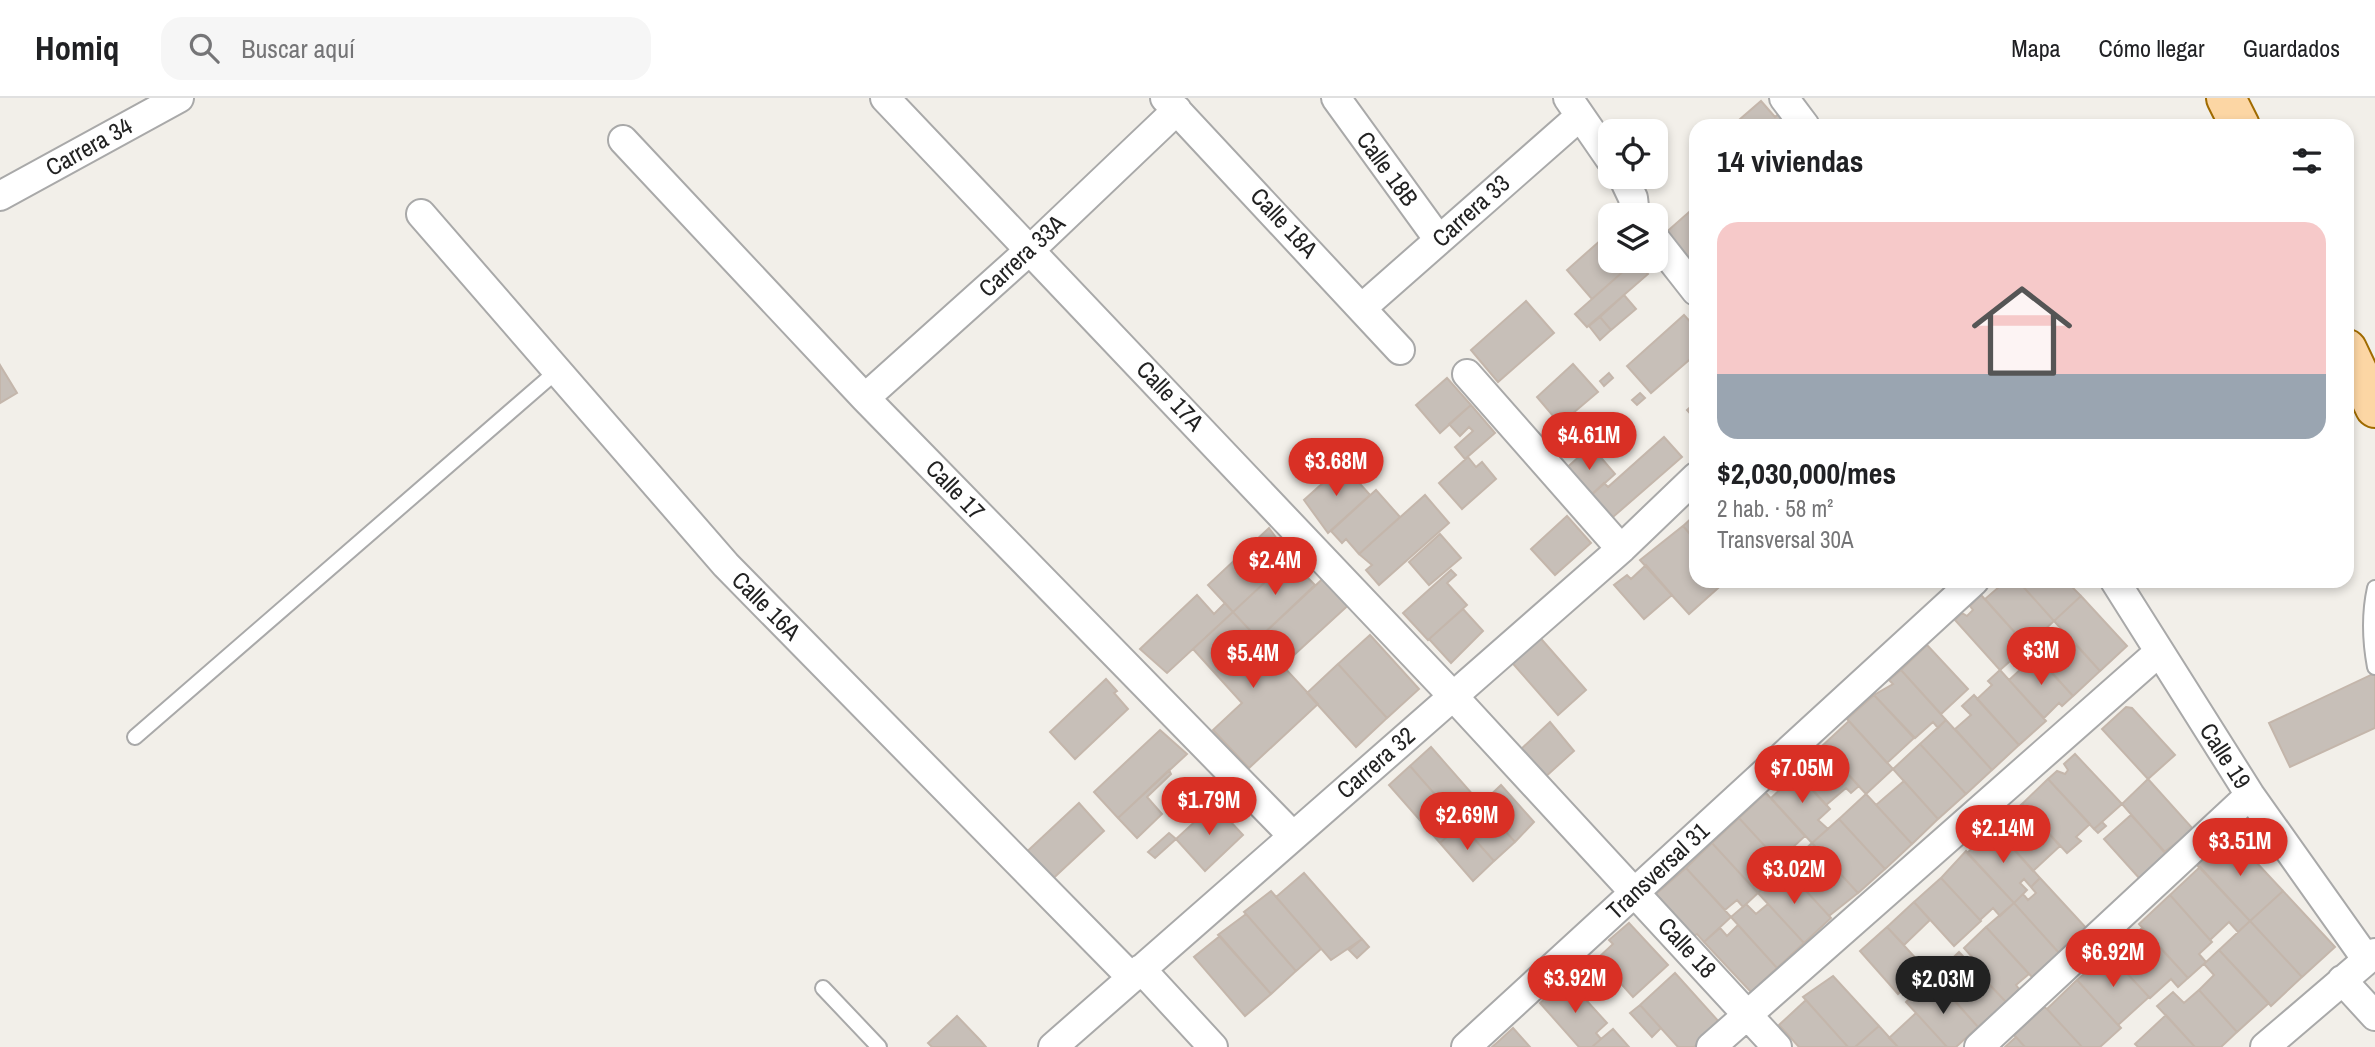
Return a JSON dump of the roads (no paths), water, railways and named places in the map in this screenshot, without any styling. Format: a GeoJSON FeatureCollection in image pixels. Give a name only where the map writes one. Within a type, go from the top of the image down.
{"type":"FeatureCollection","features":[{"type":"Feature","properties":{"kind":"main road"},"geometry":{"type":"LineString","coordinates":[[2226,98],[2236,119]]}},
{"type":"Feature","properties":{"kind":"main road"},"geometry":{"type":"LineString","coordinates":[[2354,364],[2375,408]]}},
{"type":"Feature","properties":{"kind":"street","name":"Carrera 34"},"geometry":{"type":"LineString","coordinates":[[0,197],[179,98]]}},
{"type":"Feature","properties":{"kind":"street","name":"Calle 17A"},"geometry":{"type":"LineString","coordinates":[[885,98],[1453,696]]}},
{"type":"Feature","properties":{"kind":"street","name":"Calle 18B"},"geometry":{"type":"LineString","coordinates":[[1336,98],[1439,240]]}},
{"type":"Feature","properties":{"kind":"street"},"geometry":{"type":"LineString","coordinates":[[1784,98],[1800,119]]}},
{"type":"Feature","properties":{"kind":"street","name":"Carrera 33A"},"geometry":{"type":"LineString","coordinates":[[865,398],[1031,249],[1171,104]]}},
{"type":"Feature","properties":{"kind":"street","name":"Calle 18A"},"geometry":{"type":"LineString","coordinates":[[1171,104],[1401,350]]}},
{"type":"Feature","properties":{"kind":"street","name":"Carrera 33"},"geometry":{"type":"LineString","coordinates":[[1363,307],[1439,240],[1574,107]]}},
{"type":"Feature","properties":{"kind":"street"},"geometry":{"type":"LineString","coordinates":[[1574,107],[1598,142]]}},
{"type":"Feature","properties":{"kind":"street","name":"Calle 17"},"geometry":{"type":"LineString","coordinates":[[623,140],[865,398],[1293,836]]}},
{"type":"Feature","properties":{"kind":"street","name":"Calle 16A"},"geometry":{"type":"LineString","coordinates":[[421,214],[726,565],[1213,1047]]}},
{"type":"Feature","properties":{"kind":"street"},"geometry":{"type":"LineString","coordinates":[[1668,255],[1689,282]]}},
{"type":"Feature","properties":{"kind":"street"},"geometry":{"type":"LineString","coordinates":[[1466,374],[1621,549]]}},
{"type":"Feature","properties":{"kind":"street","name":"Carrera 32"},"geometry":{"type":"LineString","coordinates":[[1053,1047],[1621,549],[1689,484]]}},
{"type":"Feature","properties":{"kind":"street","name":"Transversal 31"},"geometry":{"type":"LineString","coordinates":[[1466,1047],[1966,588]]}},
{"type":"Feature","properties":{"kind":"street","name":"Calle 19"},"geometry":{"type":"LineString","coordinates":[[2119,588],[2250,795],[2371,956]]}},
{"type":"Feature","properties":{"kind":"street"},"geometry":{"type":"LineString","coordinates":[[1711,1047],[2159,652]]}},
{"type":"Feature","properties":{"kind":"street","name":"Calle 18"},"geometry":{"type":"LineString","coordinates":[[1453,696],[1777,1047]]}},
{"type":"Feature","properties":{"kind":"street"},"geometry":{"type":"LineString","coordinates":[[1979,1047],[2250,795]]}},
{"type":"Feature","properties":{"kind":"street"},"geometry":{"type":"LineString","coordinates":[[2265,1047],[2371,956]]}},
{"type":"Feature","properties":{"kind":"street"},"geometry":{"type":"LineString","coordinates":[[2342,980],[2375,1016]]}},
{"type":"Feature","properties":{"kind":"lane"},"geometry":{"type":"LineString","coordinates":[[135,737],[557,371]]}},
{"type":"Feature","properties":{"kind":"lane"},"geometry":{"type":"LineString","coordinates":[[2375,588],[2371,609],[2371,645],[2375,667]]}},
{"type":"Feature","properties":{"kind":"lane"},"geometry":{"type":"LineString","coordinates":[[823,988],[879,1047]]}}]}
